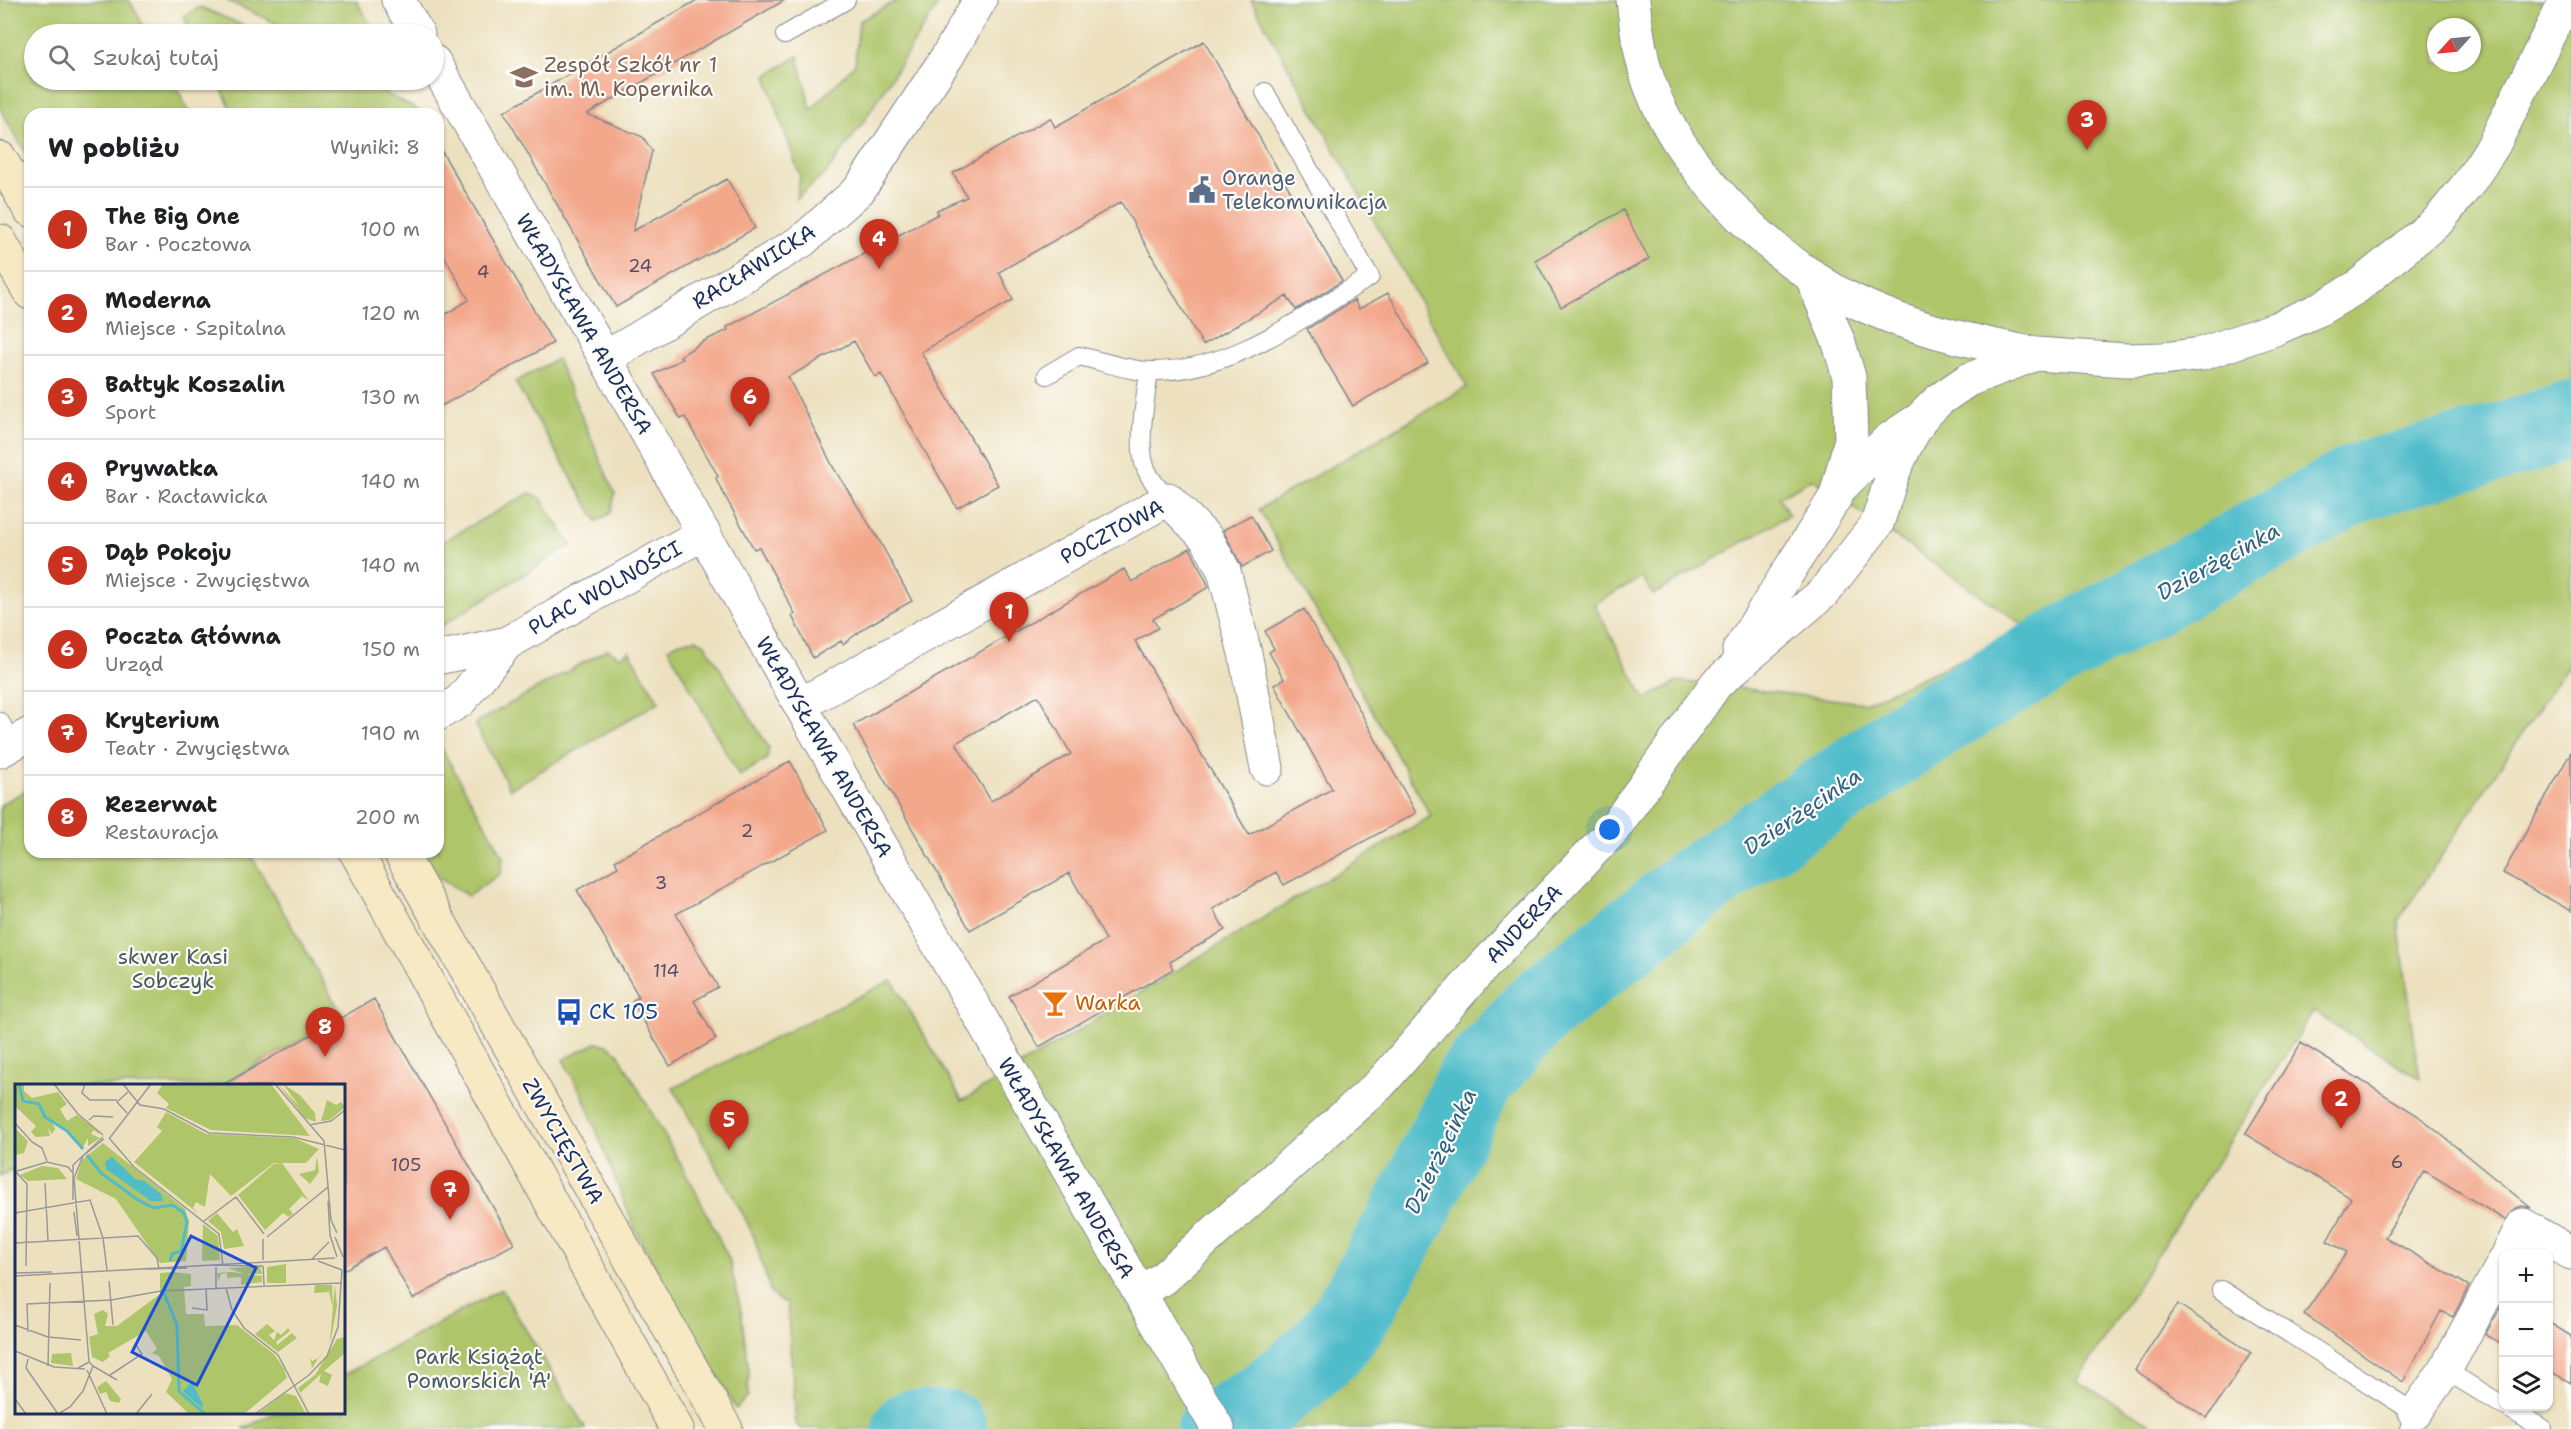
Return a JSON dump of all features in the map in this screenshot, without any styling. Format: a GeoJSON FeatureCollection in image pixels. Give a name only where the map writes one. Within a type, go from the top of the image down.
{"type":"FeatureCollection","features":[{"type":"Feature","properties":{"kind":"street"},"geometry":{"type":"LineString","coordinates":[[398,0],[412,24]]}},
{"type":"Feature","properties":{"kind":"street","name":"RACŁAWICKA"},"geometry":{"type":"LineString","coordinates":[[605,358],[802,242],[859,190],[947,57],[980,0]]}},
{"type":"Feature","properties":{"kind":"street"},"geometry":{"type":"LineString","coordinates":[[1633,0],[1638,38],[1650,85],[1669,124],[1686,151],[1720,193],[1754,229],[1811,275],[1838,292],[1908,322],[1965,340],[2036,354],[2126,360],[2163,359],[2201,354],[2275,329],[2316,311],[2356,286],[2439,220],[2468,184],[2493,146],[2566,0]]}},
{"type":"Feature","properties":{"kind":"street","name":"WŁADYSŁAWA ANDERSA"},"geometry":{"type":"LineString","coordinates":[[444,79],[605,358],[800,705],[1218,1429]]}},
{"type":"Feature","properties":{"kind":"street"},"geometry":{"type":"LineString","coordinates":[[0,158],[24,200]]}},
{"type":"Feature","properties":{"kind":"street"},"geometry":{"type":"LineString","coordinates":[[0,241],[24,283]]}},
{"type":"Feature","properties":{"kind":"street"},"geometry":{"type":"LineString","coordinates":[[1811,275],[1839,342],[1849,377],[1851,439],[1840,488]]}},
{"type":"Feature","properties":{"kind":"street"},"geometry":{"type":"LineString","coordinates":[[1716,684],[1766,610],[1840,488],[1888,440],[1922,417],[1939,400],[1968,380],[2036,354]]}},
{"type":"Feature","properties":{"kind":"street","name":"ANDERSA"},"geometry":{"type":"LineString","coordinates":[[1139,1293],[1162,1279],[1380,1084],[1479,971],[1613,830],[1716,684],[1823,593],[1877,524],[1893,473],[1922,417]]}},
{"type":"Feature","properties":{"kind":"street","name":"POCZTOWA"},"geometry":{"type":"LineString","coordinates":[[800,705],[1168,499],[1207,539],[1224,572],[1245,653],[1267,768]]}},
{"type":"Feature","properties":{"kind":"street","name":"PLAC WOLNOŚCI"},"geometry":{"type":"LineString","coordinates":[[444,657],[507,644],[704,533]]}},
{"type":"Feature","properties":{"kind":"street","name":"PLAC WOLNOŚCI"},"geometry":{"type":"LineString","coordinates":[[444,710],[460,701],[507,644]]}},
{"type":"Feature","properties":{"kind":"street","name":"ZWYCIĘSTWA"},"geometry":{"type":"LineString","coordinates":[[359,858],[677,1429]]}},
{"type":"Feature","properties":{"kind":"street","name":"ZWYCIĘSTWA"},"geometry":{"type":"LineString","coordinates":[[403,858],[726,1429]]}},
{"type":"Feature","properties":{"kind":"street"},"geometry":{"type":"LineString","coordinates":[[2511,1249],[2523,1225],[2571,1253]]}},
{"type":"Feature","properties":{"kind":"street"},"geometry":{"type":"LineString","coordinates":[[2412,1421],[2445,1370],[2499,1271]]}},
{"type":"Feature","properties":{"kind":"lane"},"geometry":{"type":"LineString","coordinates":[[785,35],[846,0]]}},
{"type":"Feature","properties":{"kind":"lane"},"geometry":{"type":"LineString","coordinates":[[1047,375],[1079,356],[1149,371],[1194,368],[1234,357],[1370,277],[1265,92]]}},
{"type":"Feature","properties":{"kind":"lane"},"geometry":{"type":"LineString","coordinates":[[1149,371],[1143,442],[1145,467],[1155,486],[1168,499]]}},
{"type":"Feature","properties":{"kind":"lane"},"geometry":{"type":"LineString","coordinates":[[2222,1290],[2412,1421]]}},
{"type":"Feature","properties":{"kind":"lane"},"geometry":{"type":"LineString","coordinates":[[2445,1370],[2499,1403]]}},
{"type":"Feature","properties":{"kind":"lane"},"geometry":{"type":"LineString","coordinates":[[2512,1411],[2543,1429]]}},
{"type":"Feature","properties":{"kind":"green space"},"geometry":{"type":"Polygon","coordinates":[[[0,0],[129,0],[142,24],[24,24],[24,90],[178,90],[187,108],[24,108],[24,150],[0,108],[0,0]]]}},
{"type":"Feature","properties":{"kind":"green space"},"geometry":{"type":"Polygon","coordinates":[[[226,0],[356,0],[370,24],[278,24],[226,0]]]}},
{"type":"Feature","properties":{"kind":"green space"},"geometry":{"type":"Polygon","coordinates":[[[898,0],[941,0],[862,124],[827,172],[796,199],[800,177],[766,76],[798,56],[811,110],[855,64],[859,21],[898,0]]]}},
{"type":"Feature","properties":{"kind":"green space"},"geometry":{"type":"Polygon","coordinates":[[[1251,0],[2571,0],[2571,660],[2398,921],[2420,1079],[2313,1011],[2077,1381],[2159,1429],[800,1429],[796,1423],[787,1302],[780,1301],[771,1293],[754,1237],[744,1216],[673,1088],[892,980],[962,1101],[1431,816],[1259,509],[1467,387],[1251,0]],[[1812,479],[1779,497],[1789,515],[1653,595],[1642,577],[1594,604],[1645,699],[1679,681],[1865,703],[2029,629],[1812,479]]]}},
{"type":"Feature","properties":{"kind":"green space"},"geometry":{"type":"Polygon","coordinates":[[[200,7],[240,24],[187,24],[183,16],[200,7]]]}},
{"type":"Feature","properties":{"kind":"green space"},"geometry":{"type":"Polygon","coordinates":[[[222,90],[379,90],[414,108],[230,108],[222,90]]]}},
{"type":"Feature","properties":{"kind":"green space"},"geometry":{"type":"Polygon","coordinates":[[[557,359],[615,494],[611,513],[597,521],[515,382],[557,359]]]}},
{"type":"Feature","properties":{"kind":"green space"},"geometry":{"type":"Polygon","coordinates":[[[530,493],[540,497],[571,545],[444,624],[444,541],[530,493]]]}},
{"type":"Feature","properties":{"kind":"green space"},"geometry":{"type":"Polygon","coordinates":[[[696,639],[705,644],[769,748],[767,759],[739,776],[668,648],[680,642],[696,639]]]}},
{"type":"Feature","properties":{"kind":"green space"},"geometry":{"type":"Polygon","coordinates":[[[608,649],[620,657],[629,651],[659,702],[510,789],[476,727],[477,722],[608,649]]]}},
{"type":"Feature","properties":{"kind":"green space"},"geometry":{"type":"Polygon","coordinates":[[[444,753],[503,856],[501,873],[468,896],[432,873],[423,858],[444,858],[444,753]]]}},
{"type":"Feature","properties":{"kind":"green space","name":"skwer Kasi Sobczyk"},"geometry":{"type":"Polygon","coordinates":[[[24,791],[24,858],[252,858],[343,1016],[223,1084],[15,1084],[15,1175],[12,1169],[0,1176],[0,805],[24,791]]]}},
{"type":"Feature","properties":{"kind":"green space"},"geometry":{"type":"Polygon","coordinates":[[[596,1043],[608,1045],[618,1053],[693,1186],[729,1259],[741,1311],[749,1372],[748,1396],[736,1409],[637,1234],[582,1094],[563,1060],[596,1043]]]}},
{"type":"Feature","properties":{"kind":"green space","name":"Park Książąt Pomorskich 'A'"},"geometry":{"type":"Polygon","coordinates":[[[501,1289],[586,1429],[243,1429],[272,1414],[345,1414],[345,1374],[501,1289]]]}},
{"type":"Feature","properties":{"kind":"building"},"geometry":{"type":"Polygon","coordinates":[[[697,0],[785,0],[587,114],[643,137],[652,151],[633,231],[727,179],[755,228],[616,307],[504,112],[697,0]]]}},
{"type":"Feature","properties":{"kind":"building"},"geometry":{"type":"Polygon","coordinates":[[[1204,41],[1342,281],[1296,310],[1287,296],[1203,345],[1121,202],[999,272],[1013,300],[921,352],[998,485],[957,508],[881,374],[875,377],[854,341],[788,377],[833,467],[879,540],[912,601],[869,625],[843,644],[841,641],[813,658],[792,616],[795,614],[759,547],[754,549],[719,485],[716,478],[718,476],[685,417],[681,419],[654,374],[682,359],[680,356],[704,341],[728,330],[727,327],[938,214],[937,210],[967,197],[953,173],[1050,118],[1055,127],[1204,41]]]}},
{"type":"Feature","properties":{"kind":"building"},"geometry":{"type":"Polygon","coordinates":[[[444,155],[553,343],[444,405],[444,315],[469,300],[444,256],[444,155]]]}},
{"type":"Feature","properties":{"kind":"building"},"geometry":{"type":"Polygon","coordinates":[[[1623,210],[1649,259],[1561,307],[1535,260],[1623,210]]]}},
{"type":"Feature","properties":{"kind":"building"},"geometry":{"type":"Polygon","coordinates":[[[1388,293],[1428,363],[1353,406],[1307,329],[1354,300],[1359,309],[1388,293]]]}},
{"type":"Feature","properties":{"kind":"building"},"geometry":{"type":"Polygon","coordinates":[[[1251,515],[1271,551],[1242,567],[1223,530],[1251,515]]]}},
{"type":"Feature","properties":{"kind":"building"},"geometry":{"type":"Polygon","coordinates":[[[1190,548],[1209,587],[1153,619],[1158,628],[1135,641],[1249,835],[1332,789],[1274,685],[1284,679],[1269,652],[1274,649],[1265,631],[1304,609],[1416,813],[1284,885],[1276,872],[1213,909],[1225,930],[1170,962],[1173,969],[1039,1047],[1009,996],[1106,940],[1069,873],[970,930],[853,725],[1124,569],[1132,582],[1190,548]],[[1038,696],[956,743],[991,801],[1071,754],[1038,696]]]}},
{"type":"Feature","properties":{"kind":"building"},"geometry":{"type":"Polygon","coordinates":[[[2571,752],[2571,911],[2503,873],[2571,752]]]}},
{"type":"Feature","properties":{"kind":"building"},"geometry":{"type":"Polygon","coordinates":[[[790,761],[828,830],[676,914],[718,987],[694,1001],[716,1039],[670,1066],[632,1001],[639,997],[577,890],[618,867],[615,861],[790,761]]]}},
{"type":"Feature","properties":{"kind":"building"},"geometry":{"type":"Polygon","coordinates":[[[374,999],[514,1244],[413,1299],[384,1247],[345,1269],[345,1084],[225,1084],[374,999]]]}},
{"type":"Feature","properties":{"kind":"building"},"geometry":{"type":"Polygon","coordinates":[[[2301,1043],[2417,1115],[2531,1208],[2522,1206],[2514,1209],[2505,1220],[2425,1171],[2385,1237],[2469,1286],[2453,1317],[2441,1311],[2403,1382],[2304,1314],[2347,1252],[2327,1241],[2351,1198],[2245,1134],[2301,1043]]]}},
{"type":"Feature","properties":{"kind":"building"},"geometry":{"type":"Polygon","coordinates":[[[2178,1304],[2251,1353],[2207,1418],[2135,1370],[2178,1304]]]}},
{"type":"Feature","properties":{"kind":"building"},"geometry":{"type":"Polygon","coordinates":[[[2499,1310],[2499,1342],[2485,1335],[2499,1310]]]}},
{"type":"Feature","properties":{"kind":"building"},"geometry":{"type":"Polygon","coordinates":[[[2553,1325],[2571,1336],[2571,1383],[2553,1373],[2553,1325]]]}},
{"type":"Feature","properties":{"kind":"waterway","name":"Dzierżęcinka"},"geometry":{"type":"LineString","coordinates":[[1216,1429],[1264,1400],[1295,1376],[1328,1346],[1349,1319],[1410,1212],[1476,1078],[1539,1008],[1694,885],[1935,720],[2055,650],[2359,482],[2515,438],[2571,419]]}},
{"type":"Feature","properties":{"kind":"waterway","name":"Dzierżęcinka"},"geometry":{"type":"LineString","coordinates":[[911,1429],[948,1429]]}},
{"type":"Feature","properties":{"kind":"place","name":"Zespół Szkół nr 1 im. M. Kopernika"},"geometry":{"type":"Point","coordinates":[524,77]}},
{"type":"Feature","properties":{"kind":"place","name":"Bałtyk Koszalin"},"geometry":{"type":"Point","coordinates":[2087,150]}},
{"type":"Feature","properties":{"kind":"place","name":"Orange Telekomunikacja"},"geometry":{"type":"Point","coordinates":[1202,190]}},
{"type":"Feature","properties":{"kind":"place","name":"Prywatka"},"geometry":{"type":"Point","coordinates":[879,269]}},
{"type":"Feature","properties":{"kind":"place","name":"Poczta Główna"},"geometry":{"type":"Point","coordinates":[750,427]}},
{"type":"Feature","properties":{"kind":"place","name":"The Big One"},"geometry":{"type":"Point","coordinates":[1009,642]}},
{"type":"Feature","properties":{"kind":"place","name":"Warka"},"geometry":{"type":"Point","coordinates":[1055,1003]}},
{"type":"Feature","properties":{"kind":"place","name":"CK 105"},"geometry":{"type":"Point","coordinates":[569,1012]}},
{"type":"Feature","properties":{"kind":"place","name":"Rezerwat"},"geometry":{"type":"Point","coordinates":[325,1057]}},
{"type":"Feature","properties":{"kind":"place","name":"Moderna"},"geometry":{"type":"Point","coordinates":[2341,1129]}},
{"type":"Feature","properties":{"kind":"place","name":"Dąb Pokoju"},"geometry":{"type":"Point","coordinates":[729,1150]}},
{"type":"Feature","properties":{"kind":"place","name":"Kryterium"},"geometry":{"type":"Point","coordinates":[450,1220]}}]}
